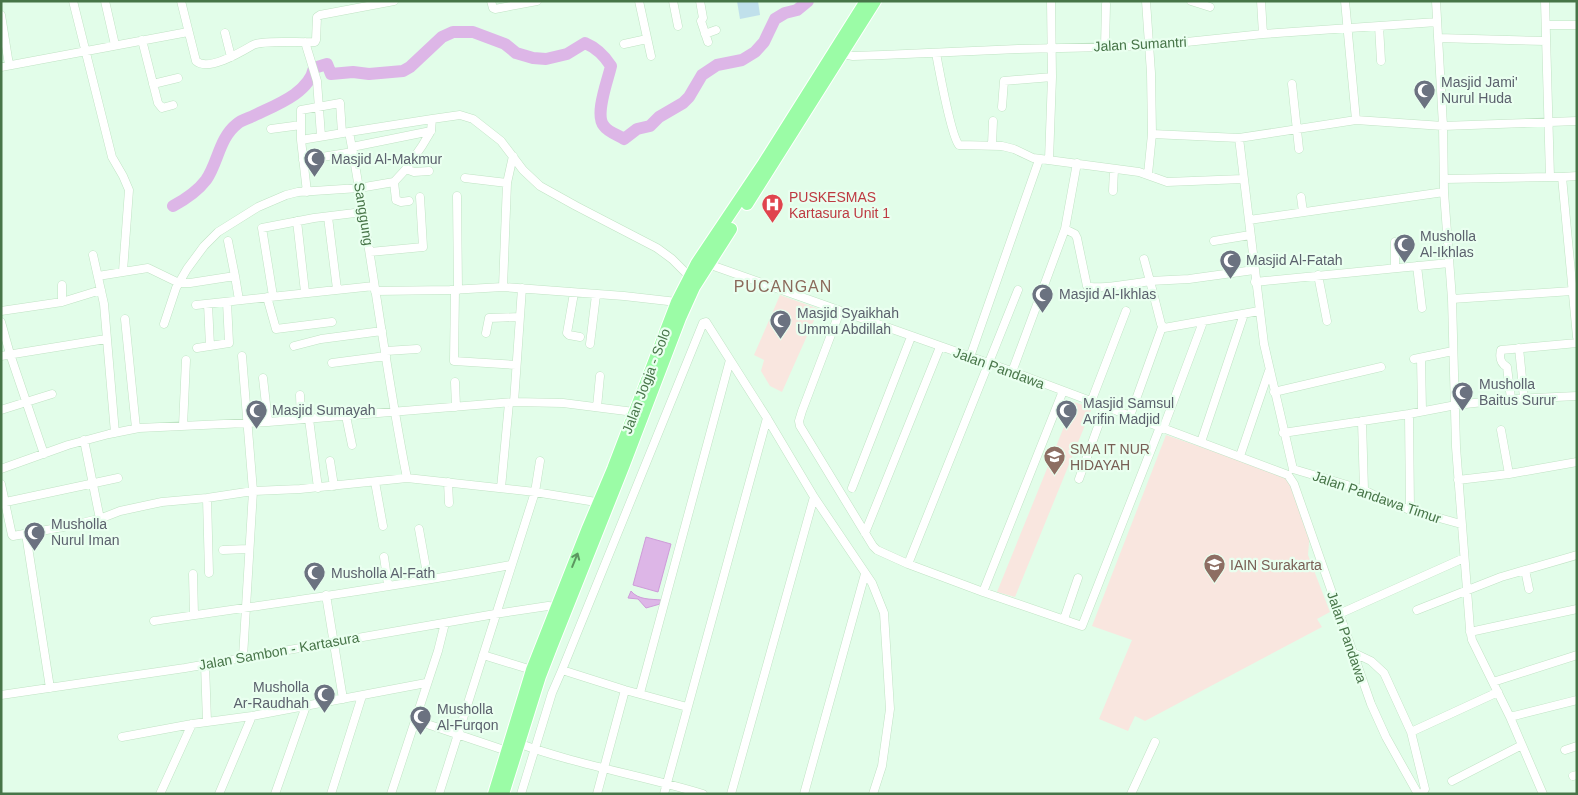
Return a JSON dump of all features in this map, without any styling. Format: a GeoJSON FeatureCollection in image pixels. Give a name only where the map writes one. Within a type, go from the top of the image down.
{"type":"FeatureCollection","features":[{"type":"Feature","properties":{"kind":"highway","name":"Jalan Jogja - Solo"},"geometry":{"type":"LineString","coordinates":[[603,504],[613,469],[634,412],[681,306],[866,1]]}},
{"type":"Feature","properties":{"kind":"highway","name":"Jalan Jogja - Solo"},"geometry":{"type":"LineString","coordinates":[[503,794],[514,768],[515,744],[532,670],[561,607],[603,504],[681,306],[690,277],[843,54],[876,1]]}},
{"type":"Feature","properties":{"kind":"highway","name":"Jalan Jogja - Solo"},"geometry":{"type":"LineString","coordinates":[[494,794],[540,676],[561,607]]}},
{"type":"Feature","properties":{"kind":"street"},"geometry":{"type":"LineString","coordinates":[[73,1],[112,157],[128,188],[123,272]]}},
{"type":"Feature","properties":{"kind":"street"},"geometry":{"type":"LineString","coordinates":[[105,1],[115,46]]}},
{"type":"Feature","properties":{"kind":"street"},"geometry":{"type":"LineString","coordinates":[[181,1],[195,59],[198,63],[207,64],[231,57],[256,44],[316,41],[318,16],[394,1]]}},
{"type":"Feature","properties":{"kind":"street"},"geometry":{"type":"LineString","coordinates":[[338,1],[340,11]]}},
{"type":"Feature","properties":{"kind":"street"},"geometry":{"type":"LineString","coordinates":[[491,1],[495,9],[537,1]]}},
{"type":"Feature","properties":{"kind":"street"},"geometry":{"type":"LineString","coordinates":[[639,1],[651,56]]}},
{"type":"Feature","properties":{"kind":"street"},"geometry":{"type":"LineString","coordinates":[[673,1],[678,26]]}},
{"type":"Feature","properties":{"kind":"street"},"geometry":{"type":"LineString","coordinates":[[700,1],[703,18],[701,21],[708,42]]}},
{"type":"Feature","properties":{"kind":"street"},"geometry":{"type":"LineString","coordinates":[[1049,160],[1052,77],[1051,1]]}},
{"type":"Feature","properties":{"kind":"street"},"geometry":{"type":"LineString","coordinates":[[1146,1],[1152,134],[1148,174]]}},
{"type":"Feature","properties":{"kind":"street"},"geometry":{"type":"LineString","coordinates":[[1191,1],[1210,7]]}},
{"type":"Feature","properties":{"kind":"street"},"geometry":{"type":"LineString","coordinates":[[1261,1],[1263,34]]}},
{"type":"Feature","properties":{"kind":"street"},"geometry":{"type":"LineString","coordinates":[[1345,1],[1356,120]]}},
{"type":"Feature","properties":{"kind":"street"},"geometry":{"type":"LineString","coordinates":[[1436,1],[1443,126],[1444,192],[1452,299],[1458,480],[1470,632],[1510,717],[1543,794]]}},
{"type":"Feature","properties":{"kind":"street"},"geometry":{"type":"LineString","coordinates":[[1545,1],[1550,177]]}},
{"type":"Feature","properties":{"kind":"street"},"geometry":{"type":"LineString","coordinates":[[1105,47],[1106,4]]}},
{"type":"Feature","properties":{"kind":"street"},"geometry":{"type":"LineString","coordinates":[[1,14],[5,66],[188,32]]}},
{"type":"Feature","properties":{"kind":"street","name":"Jalan Sumantri"},"geometry":{"type":"LineString","coordinates":[[843,54],[858,56],[1148,46],[1263,34],[1437,22]]}},
{"type":"Feature","properties":{"kind":"street"},"geometry":{"type":"LineString","coordinates":[[1546,25],[1577,25]]}},
{"type":"Feature","properties":{"kind":"street"},"geometry":{"type":"LineString","coordinates":[[1379,26],[1381,61]]}},
{"type":"Feature","properties":{"kind":"street"},"geometry":{"type":"LineString","coordinates":[[705,34],[716,30]]}},
{"type":"Feature","properties":{"kind":"street"},"geometry":{"type":"LineString","coordinates":[[225,33],[231,57]]}},
{"type":"Feature","properties":{"kind":"street"},"geometry":{"type":"LineString","coordinates":[[1438,38],[1546,41]]}},
{"type":"Feature","properties":{"kind":"street"},"geometry":{"type":"LineString","coordinates":[[624,44],[647,39]]}},
{"type":"Feature","properties":{"kind":"street"},"geometry":{"type":"LineString","coordinates":[[142,40],[160,106],[173,105]]}},
{"type":"Feature","properties":{"kind":"street"},"geometry":{"type":"LineString","coordinates":[[305,42],[317,82],[321,136]]}},
{"type":"Feature","properties":{"kind":"street"},"geometry":{"type":"LineString","coordinates":[[936,53],[956,143],[961,146],[992,145],[1014,149],[1039,160],[1077,163],[1148,174],[1168,182],[1244,179]]}},
{"type":"Feature","properties":{"kind":"street"},"geometry":{"type":"LineString","coordinates":[[1002,107],[1002,84],[1004,81],[1052,77]]}},
{"type":"Feature","properties":{"kind":"street"},"geometry":{"type":"LineString","coordinates":[[153,84],[178,78]]}},
{"type":"Feature","properties":{"kind":"street"},"geometry":{"type":"LineString","coordinates":[[1292,84],[1298,149]]}},
{"type":"Feature","properties":{"kind":"street","name":"Sanggung"},"geometry":{"type":"LineString","coordinates":[[318,106],[341,104],[346,132],[353,150],[394,412],[407,478]]}},
{"type":"Feature","properties":{"kind":"street"},"geometry":{"type":"LineString","coordinates":[[307,192],[301,140],[301,110],[318,106]]}},
{"type":"Feature","properties":{"kind":"street"},"geometry":{"type":"LineString","coordinates":[[301,140],[460,115],[473,119],[501,141],[527,174],[540,186],[657,248],[672,259],[690,277]]}},
{"type":"Feature","properties":{"kind":"street"},"geometry":{"type":"LineString","coordinates":[[164,324],[179,283],[204,246],[218,232],[242,216],[286,195],[359,188],[394,182],[406,169],[431,131],[432,119]]}},
{"type":"Feature","properties":{"kind":"street"},"geometry":{"type":"LineString","coordinates":[[1152,134],[1239,138],[1356,120],[1443,126],[1577,121]]}},
{"type":"Feature","properties":{"kind":"street"},"geometry":{"type":"LineString","coordinates":[[992,145],[993,121]]}},
{"type":"Feature","properties":{"kind":"street"},"geometry":{"type":"LineString","coordinates":[[271,129],[301,125]]}},
{"type":"Feature","properties":{"kind":"street"},"geometry":{"type":"LineString","coordinates":[[303,160],[431,131]]}},
{"type":"Feature","properties":{"kind":"street"},"geometry":{"type":"LineString","coordinates":[[1239,138],[1259,311],[1291,472]]}},
{"type":"Feature","properties":{"kind":"street"},"geometry":{"type":"LineString","coordinates":[[502,287],[507,184],[513,156]]}},
{"type":"Feature","properties":{"kind":"street"},"geometry":{"type":"LineString","coordinates":[[970,358],[1039,160]]}},
{"type":"Feature","properties":{"kind":"street"},"geometry":{"type":"LineString","coordinates":[[1012,372],[1065,229],[1077,163]]}},
{"type":"Feature","properties":{"kind":"street"},"geometry":{"type":"LineString","coordinates":[[406,169],[414,172],[429,171]]}},
{"type":"Feature","properties":{"kind":"street"},"geometry":{"type":"LineString","coordinates":[[1113,191],[1114,169]]}},
{"type":"Feature","properties":{"kind":"street"},"geometry":{"type":"LineString","coordinates":[[1444,179],[1577,176]]}},
{"type":"Feature","properties":{"kind":"street"},"geometry":{"type":"LineString","coordinates":[[1562,177],[1573,237],[1572,291],[1577,337]]}},
{"type":"Feature","properties":{"kind":"street"},"geometry":{"type":"LineString","coordinates":[[465,178],[507,184]]}},
{"type":"Feature","properties":{"kind":"street"},"geometry":{"type":"LineString","coordinates":[[394,182],[396,201],[409,201]]}},
{"type":"Feature","properties":{"kind":"street"},"geometry":{"type":"LineString","coordinates":[[1249,220],[1444,192]]}},
{"type":"Feature","properties":{"kind":"street"},"geometry":{"type":"LineString","coordinates":[[457,196],[454,361],[516,364]]}},
{"type":"Feature","properties":{"kind":"street"},"geometry":{"type":"LineString","coordinates":[[370,252],[423,247],[420,197]]}},
{"type":"Feature","properties":{"kind":"street"},"geometry":{"type":"LineString","coordinates":[[1301,197],[1303,212]]}},
{"type":"Feature","properties":{"kind":"street"},"geometry":{"type":"LineString","coordinates":[[332,322],[276,329],[262,228],[364,212]]}},
{"type":"Feature","properties":{"kind":"street"},"geometry":{"type":"LineString","coordinates":[[328,217],[337,289]]}},
{"type":"Feature","properties":{"kind":"street"},"geometry":{"type":"LineString","coordinates":[[297,221],[305,292]]}},
{"type":"Feature","properties":{"kind":"street"},"geometry":{"type":"LineString","coordinates":[[1065,229],[1075,234],[1077,238],[1086,284],[1088,286],[1102,287],[1254,270]]}},
{"type":"Feature","properties":{"kind":"street"},"geometry":{"type":"LineString","coordinates":[[1214,241],[1250,235]]}},
{"type":"Feature","properties":{"kind":"street"},"geometry":{"type":"LineString","coordinates":[[228,241],[239,300]]}},
{"type":"Feature","properties":{"kind":"street"},"geometry":{"type":"LineString","coordinates":[[1395,242],[1395,268]]}},
{"type":"Feature","properties":{"kind":"street"},"geometry":{"type":"LineString","coordinates":[[93,255],[104,304],[115,432]]}},
{"type":"Feature","properties":{"kind":"street"},"geometry":{"type":"LineString","coordinates":[[1130,416],[1162,327],[1144,259]]}},
{"type":"Feature","properties":{"kind":"street"},"geometry":{"type":"LineString","coordinates":[[1256,282],[1449,263]]}},
{"type":"Feature","properties":{"kind":"street","name":"Jalan Pandawa"},"geometry":{"type":"LineString","coordinates":[[708,264],[1012,372],[1161,428],[1291,472],[1352,652],[1375,713],[1391,746],[1420,794]]}},
{"type":"Feature","properties":{"kind":"street"},"geometry":{"type":"LineString","coordinates":[[1417,266],[1422,308]]}},
{"type":"Feature","properties":{"kind":"street"},"geometry":{"type":"LineString","coordinates":[[98,276],[148,268],[179,283],[235,276]]}},
{"type":"Feature","properties":{"kind":"street"},"geometry":{"type":"LineString","coordinates":[[1318,275],[1327,321]]}},
{"type":"Feature","properties":{"kind":"street"},"geometry":{"type":"LineString","coordinates":[[62,285],[62,302]]}},
{"type":"Feature","properties":{"kind":"street"},"geometry":{"type":"LineString","coordinates":[[196,305],[337,289],[456,290],[502,287],[596,295],[681,306],[684,322],[679,336],[613,506],[515,744]]}},
{"type":"Feature","properties":{"kind":"street"},"geometry":{"type":"LineString","coordinates":[[501,488],[516,364],[522,288]]}},
{"type":"Feature","properties":{"kind":"street"},"geometry":{"type":"LineString","coordinates":[[1,311],[62,302],[101,290]]}},
{"type":"Feature","properties":{"kind":"street"},"geometry":{"type":"LineString","coordinates":[[908,564],[1018,290]]}},
{"type":"Feature","properties":{"kind":"street"},"geometry":{"type":"LineString","coordinates":[[1452,299],[1572,291]]}},
{"type":"Feature","properties":{"kind":"street"},"geometry":{"type":"LineString","coordinates":[[574,293],[567,333],[580,337]]}},
{"type":"Feature","properties":{"kind":"street"},"geometry":{"type":"LineString","coordinates":[[590,344],[596,295]]}},
{"type":"Feature","properties":{"kind":"street"},"geometry":{"type":"LineString","coordinates":[[197,348],[227,345],[229,343],[227,302]]}},
{"type":"Feature","properties":{"kind":"street"},"geometry":{"type":"LineString","coordinates":[[208,304],[210,346]]}},
{"type":"Feature","properties":{"kind":"street"},"geometry":{"type":"LineString","coordinates":[[840,311],[802,411],[799,424],[872,546],[908,564],[1082,626],[1203,322]]}},
{"type":"Feature","properties":{"kind":"street"},"geometry":{"type":"LineString","coordinates":[[1091,402],[1126,311]]}},
{"type":"Feature","properties":{"kind":"street"},"geometry":{"type":"LineString","coordinates":[[1162,327],[1168,328],[1259,311]]}},
{"type":"Feature","properties":{"kind":"street"},"geometry":{"type":"LineString","coordinates":[[1201,442],[1244,314]]}},
{"type":"Feature","properties":{"kind":"street"},"geometry":{"type":"LineString","coordinates":[[486,333],[489,318],[520,317]]}},
{"type":"Feature","properties":{"kind":"street"},"geometry":{"type":"LineString","coordinates":[[125,319],[140,428]]}},
{"type":"Feature","properties":{"kind":"street"},"geometry":{"type":"LineString","coordinates":[[1,322],[44,454]]}},
{"type":"Feature","properties":{"kind":"street"},"geometry":{"type":"LineString","coordinates":[[522,794],[552,692],[703,323],[706,322],[814,497],[872,583],[884,613],[890,709],[882,766],[873,794]]}},
{"type":"Feature","properties":{"kind":"street"},"geometry":{"type":"LineString","coordinates":[[294,346],[322,339],[382,331]]}},
{"type":"Feature","properties":{"kind":"street"},"geometry":{"type":"LineString","coordinates":[[852,488],[911,337]]}},
{"type":"Feature","properties":{"kind":"street"},"geometry":{"type":"LineString","coordinates":[[1,356],[106,339]]}},
{"type":"Feature","properties":{"kind":"street"},"geometry":{"type":"LineString","coordinates":[[1511,399],[1507,367],[1501,362],[1501,352],[1503,349],[1577,343]]}},
{"type":"Feature","properties":{"kind":"street"},"geometry":{"type":"LineString","coordinates":[[865,533],[940,347]]}},
{"type":"Feature","properties":{"kind":"street"},"geometry":{"type":"LineString","coordinates":[[1520,348],[1524,398]]}},
{"type":"Feature","properties":{"kind":"street"},"geometry":{"type":"LineString","coordinates":[[332,363],[417,349]]}},
{"type":"Feature","properties":{"kind":"street"},"geometry":{"type":"LineString","coordinates":[[1422,411],[1418,358],[1453,351]]}},
{"type":"Feature","properties":{"kind":"street"},"geometry":{"type":"LineString","coordinates":[[242,356],[253,492],[248,549],[243,657]]}},
{"type":"Feature","properties":{"kind":"street"},"geometry":{"type":"LineString","coordinates":[[183,426],[186,360]]}},
{"type":"Feature","properties":{"kind":"street"},"geometry":{"type":"LineString","coordinates":[[640,693],[730,360]]}},
{"type":"Feature","properties":{"kind":"street"},"geometry":{"type":"LineString","coordinates":[[1274,392],[1381,368]]}},
{"type":"Feature","properties":{"kind":"street"},"geometry":{"type":"LineString","coordinates":[[1240,456],[1269,369]]}},
{"type":"Feature","properties":{"kind":"street"},"geometry":{"type":"LineString","coordinates":[[598,407],[600,376]]}},
{"type":"Feature","properties":{"kind":"street"},"geometry":{"type":"LineString","coordinates":[[263,378],[268,422]]}},
{"type":"Feature","properties":{"kind":"street"},"geometry":{"type":"LineString","coordinates":[[455,382],[456,407]]}},
{"type":"Feature","properties":{"kind":"street"},"geometry":{"type":"LineString","coordinates":[[983,592],[1063,391]]}},
{"type":"Feature","properties":{"kind":"street"},"geometry":{"type":"LineString","coordinates":[[1,410],[52,394]]}},
{"type":"Feature","properties":{"kind":"street"},"geometry":{"type":"LineString","coordinates":[[300,395],[318,488]]}},
{"type":"Feature","properties":{"kind":"street"},"geometry":{"type":"LineString","coordinates":[[1283,433],[1456,405],[1524,398],[1577,396]]}},
{"type":"Feature","properties":{"kind":"street"},"geometry":{"type":"LineString","coordinates":[[1,469],[84,440],[140,428],[268,422],[511,402],[543,402],[634,412]]}},
{"type":"Feature","properties":{"kind":"street"},"geometry":{"type":"LineString","coordinates":[[1079,479],[1105,407]]}},
{"type":"Feature","properties":{"kind":"street"},"geometry":{"type":"LineString","coordinates":[[1409,414],[1410,510]]}},
{"type":"Feature","properties":{"kind":"street"},"geometry":{"type":"LineString","coordinates":[[346,416],[352,445]]}},
{"type":"Feature","properties":{"kind":"street"},"geometry":{"type":"LineString","coordinates":[[664,794],[767,418]]}},
{"type":"Feature","properties":{"kind":"street"},"geometry":{"type":"LineString","coordinates":[[1362,421],[1364,490]]}},
{"type":"Feature","properties":{"kind":"street"},"geometry":{"type":"LineString","coordinates":[[1501,430],[1509,474]]}},
{"type":"Feature","properties":{"kind":"street"},"geometry":{"type":"LineString","coordinates":[[84,440],[100,518]]}},
{"type":"Feature","properties":{"kind":"street"},"geometry":{"type":"LineString","coordinates":[[330,461],[334,486]]}},
{"type":"Feature","properties":{"kind":"street"},"geometry":{"type":"LineString","coordinates":[[439,794],[534,492],[540,461]]}},
{"type":"Feature","properties":{"kind":"street"},"geometry":{"type":"LineString","coordinates":[[1458,480],[1509,474],[1577,462]]}},
{"type":"Feature","properties":{"kind":"street","name":"Jalan Pandawa Timur"},"geometry":{"type":"LineString","coordinates":[[1291,472],[1364,490],[1410,510],[1461,524]]}},
{"type":"Feature","properties":{"kind":"street"},"geometry":{"type":"LineString","coordinates":[[3,503],[118,478]]}},
{"type":"Feature","properties":{"kind":"street"},"geometry":{"type":"LineString","coordinates":[[1,484],[3,503],[12,534],[15,536],[100,518],[120,511],[153,504],[253,492],[318,488],[407,478],[534,492],[603,504]]}},
{"type":"Feature","properties":{"kind":"street"},"geometry":{"type":"LineString","coordinates":[[375,482],[383,526]]}},
{"type":"Feature","properties":{"kind":"street"},"geometry":{"type":"LineString","coordinates":[[448,482],[449,503]]}},
{"type":"Feature","properties":{"kind":"street"},"geometry":{"type":"LineString","coordinates":[[731,794],[814,497]]}},
{"type":"Feature","properties":{"kind":"street"},"geometry":{"type":"LineString","coordinates":[[208,498],[209,573]]}},
{"type":"Feature","properties":{"kind":"street"},"geometry":{"type":"LineString","coordinates":[[419,529],[428,579]]}},
{"type":"Feature","properties":{"kind":"street"},"geometry":{"type":"LineString","coordinates":[[26,534],[50,688]]}},
{"type":"Feature","properties":{"kind":"street"},"geometry":{"type":"LineString","coordinates":[[223,550],[248,549]]}},
{"type":"Feature","properties":{"kind":"street"},"geometry":{"type":"LineString","coordinates":[[1417,610],[1525,570],[1577,555]]}},
{"type":"Feature","properties":{"kind":"street"},"geometry":{"type":"LineString","coordinates":[[384,557],[388,585]]}},
{"type":"Feature","properties":{"kind":"street"},"geometry":{"type":"LineString","coordinates":[[1339,614],[1464,558]]}},
{"type":"Feature","properties":{"kind":"street"},"geometry":{"type":"LineString","coordinates":[[154,621],[245,609],[511,565]]}},
{"type":"Feature","properties":{"kind":"street"},"geometry":{"type":"LineString","coordinates":[[1525,570],[1529,589]]}},
{"type":"Feature","properties":{"kind":"street"},"geometry":{"type":"LineString","coordinates":[[193,574],[194,615]]}},
{"type":"Feature","properties":{"kind":"street"},"geometry":{"type":"LineString","coordinates":[[804,794],[866,574]]}},
{"type":"Feature","properties":{"kind":"street"},"geometry":{"type":"LineString","coordinates":[[1064,620],[1078,578]]}},
{"type":"Feature","properties":{"kind":"street"},"geometry":{"type":"LineString","coordinates":[[326,595],[343,699]]}},
{"type":"Feature","properties":{"kind":"street","name":"Jalan Sambon - Kartasura"},"geometry":{"type":"LineString","coordinates":[[1,695],[205,664],[495,614],[561,607]]}},
{"type":"Feature","properties":{"kind":"street"},"geometry":{"type":"LineString","coordinates":[[1470,632],[1577,610]]}},
{"type":"Feature","properties":{"kind":"street"},"geometry":{"type":"LineString","coordinates":[[391,794],[438,651],[445,623]]}},
{"type":"Feature","properties":{"kind":"street"},"geometry":{"type":"LineString","coordinates":[[1352,652],[1371,661],[1384,672],[1411,732],[1425,789],[1420,794]]}},
{"type":"Feature","properties":{"kind":"street"},"geometry":{"type":"LineString","coordinates":[[484,655],[532,670]]}},
{"type":"Feature","properties":{"kind":"street"},"geometry":{"type":"LineString","coordinates":[[1493,682],[1577,655]]}},
{"type":"Feature","properties":{"kind":"street"},"geometry":{"type":"LineString","coordinates":[[205,664],[207,722]]}},
{"type":"Feature","properties":{"kind":"street"},"geometry":{"type":"LineString","coordinates":[[562,670],[624,690],[687,707]]}},
{"type":"Feature","properties":{"kind":"street"},"geometry":{"type":"LineString","coordinates":[[122,737],[192,724],[252,716],[426,683]]}},
{"type":"Feature","properties":{"kind":"street"},"geometry":{"type":"LineString","coordinates":[[597,794],[624,690]]}},
{"type":"Feature","properties":{"kind":"street"},"geometry":{"type":"LineString","coordinates":[[1411,732],[1498,692]]}},
{"type":"Feature","properties":{"kind":"street"},"geometry":{"type":"LineString","coordinates":[[331,794],[362,696]]}},
{"type":"Feature","properties":{"kind":"street"},"geometry":{"type":"LineString","coordinates":[[1510,717],[1577,700]]}},
{"type":"Feature","properties":{"kind":"street"},"geometry":{"type":"LineString","coordinates":[[275,794],[306,706]]}},
{"type":"Feature","properties":{"kind":"street"},"geometry":{"type":"LineString","coordinates":[[219,794],[252,716]]}},
{"type":"Feature","properties":{"kind":"street"},"geometry":{"type":"LineString","coordinates":[[415,720],[457,734],[535,748],[704,794]]}},
{"type":"Feature","properties":{"kind":"street"},"geometry":{"type":"LineString","coordinates":[[160,794],[192,724]]}},
{"type":"Feature","properties":{"kind":"street"},"geometry":{"type":"LineString","coordinates":[[1132,794],[1155,742]]}},
{"type":"Feature","properties":{"kind":"street"},"geometry":{"type":"LineString","coordinates":[[1452,781],[1522,746]]}},
{"type":"Feature","properties":{"kind":"street"},"geometry":{"type":"LineString","coordinates":[[1565,750],[1577,746]]}},
{"type":"Feature","properties":{"kind":"street"},"geometry":{"type":"LineString","coordinates":[[509,794],[514,768]]}},
{"type":"Feature","properties":{"kind":"shaded area"},"geometry":{"type":"Polygon","coordinates":[[[737,1],[758,1],[760,15],[740,19],[737,1]]]}},
{"type":"Feature","properties":{"kind":"shaded area"},"geometry":{"type":"Polygon","coordinates":[[[780,295],[819,309],[782,392],[770,386],[761,371],[764,360],[754,355],[780,295]]]}},
{"type":"Feature","properties":{"kind":"shaded area","name":"SMA IT NUR HIDAYAH"},"geometry":{"type":"Polygon","coordinates":[[[1074,402],[1092,408],[1015,597],[997,592],[1074,402]]]}},
{"type":"Feature","properties":{"kind":"shaded area","name":"IAIN Surakarta"},"geometry":{"type":"Polygon","coordinates":[[[1166,435],[1285,476],[1295,488],[1310,531],[1308,555],[1330,612],[1317,619],[1322,627],[1145,721],[1135,716],[1128,731],[1099,719],[1132,640],[1092,626],[1166,435]]]}},
{"type":"Feature","properties":{"kind":"shaded area"},"geometry":{"type":"Polygon","coordinates":[[[646,537],[671,544],[658,592],[633,585],[646,537]]]}},
{"type":"Feature","properties":{"kind":"shaded area"},"geometry":{"type":"Polygon","coordinates":[[[631,591],[641,598],[661,600],[660,604],[646,608],[638,599],[628,598],[631,591]]]}},
{"type":"Feature","properties":{"kind":"waterway"},"geometry":{"type":"LineString","coordinates":[[173,206],[191,195],[206,180],[222,143],[231,130],[240,122],[279,104],[298,92],[311,77],[314,68],[327,64],[331,74],[353,72],[369,74],[403,71],[410,67],[442,37],[453,32],[473,32],[505,44],[516,53],[533,58],[546,59],[567,54],[585,43],[600,52],[611,66],[601,106],[601,121],[608,130],[624,139],[637,129],[650,126],[659,117],[683,103],[689,97],[702,75],[717,65],[742,60],[755,52],[764,42],[775,19],[785,13],[797,10],[808,1]]}},
{"type":"Feature","properties":{"kind":"place","name":"Masjid Jami' Nurul Huda"},"geometry":{"type":"Point","coordinates":[1425,109]}},
{"type":"Feature","properties":{"kind":"place","name":"Masjid Al-Makmur"},"geometry":{"type":"Point","coordinates":[315,178]}},
{"type":"Feature","properties":{"kind":"place","name":"PUSKESMAS Kartasura Unit 1"},"geometry":{"type":"Point","coordinates":[773,224]}},
{"type":"Feature","properties":{"kind":"place","name":"Musholla Al-Ikhlas"},"geometry":{"type":"Point","coordinates":[1404,263]}},
{"type":"Feature","properties":{"kind":"place","name":"Masjid Al-Fatah"},"geometry":{"type":"Point","coordinates":[1230,279]}},
{"type":"Feature","properties":{"kind":"place","name":"Masjid Al-Ikhlas"},"geometry":{"type":"Point","coordinates":[1043,313]}},
{"type":"Feature","properties":{"kind":"place","name":"Masjid Syaikhah Ummu Abdillah"},"geometry":{"type":"Point","coordinates":[781,340]}},
{"type":"Feature","properties":{"kind":"place","name":"Musholla Baitus Surur"},"geometry":{"type":"Point","coordinates":[1463,411]}},
{"type":"Feature","properties":{"kind":"place","name":"Masjid Sumayah"},"geometry":{"type":"Point","coordinates":[256,429]}},
{"type":"Feature","properties":{"kind":"place","name":"Masjid Samsul Arifin Madjid"},"geometry":{"type":"Point","coordinates":[1067,430]}},
{"type":"Feature","properties":{"kind":"place","name":"SMA IT NUR HIDAYAH"},"geometry":{"type":"Point","coordinates":[1054,476]}},
{"type":"Feature","properties":{"kind":"place","name":"Musholla Nurul Iman"},"geometry":{"type":"Point","coordinates":[35,551]}},
{"type":"Feature","properties":{"kind":"place","name":"IAIN Surakarta"},"geometry":{"type":"Point","coordinates":[1214,584]}},
{"type":"Feature","properties":{"kind":"place","name":"Musholla Al-Fath"},"geometry":{"type":"Point","coordinates":[315,592]}},
{"type":"Feature","properties":{"kind":"place","name":"Musholla Ar-Raudhah"},"geometry":{"type":"Point","coordinates":[325,714]}},
{"type":"Feature","properties":{"kind":"place","name":"Musholla Al-Furqon"},"geometry":{"type":"Point","coordinates":[421,736]}},
{"type":"Feature","properties":{"kind":"district","name":"PUCANGAN"},"geometry":{"type":"Point","coordinates":[783,286]}}]}
